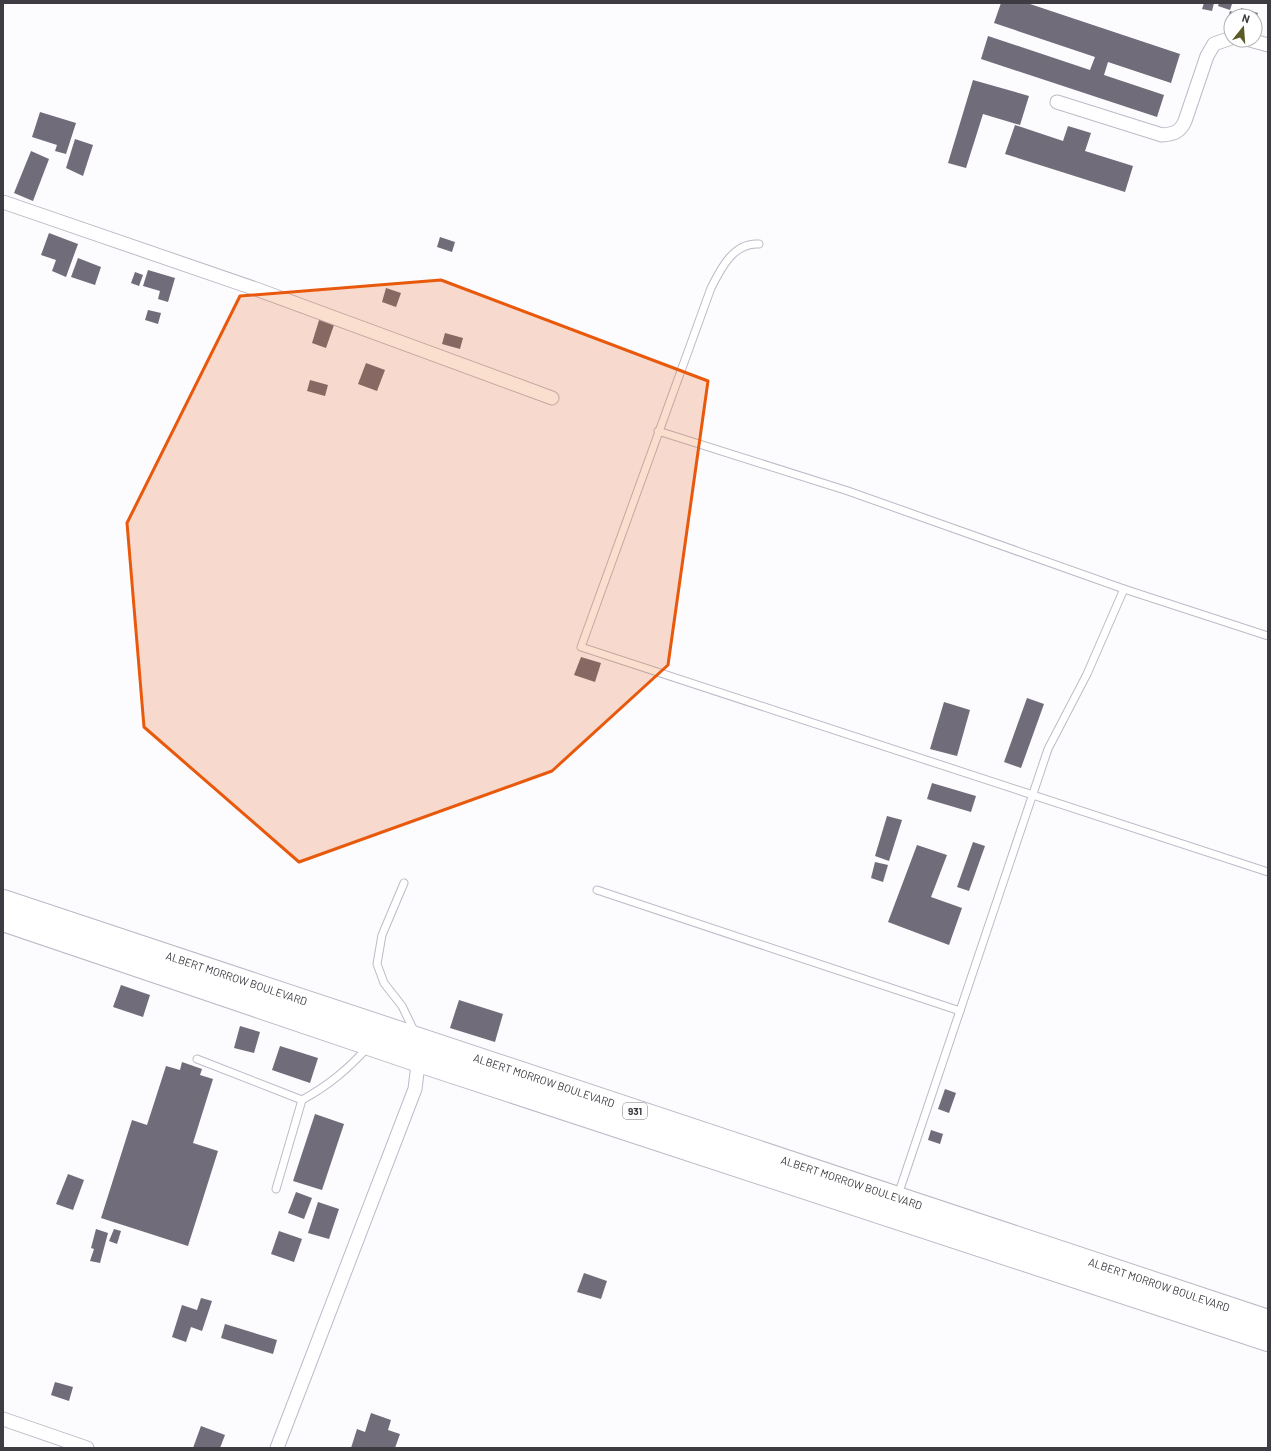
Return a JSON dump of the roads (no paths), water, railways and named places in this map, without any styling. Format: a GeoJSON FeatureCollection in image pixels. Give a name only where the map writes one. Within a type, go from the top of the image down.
{"type":"FeatureCollection","features":[{"type":"Feature","properties":{"kind":"highway","name":"ALBERT MORROW BOULEVARD"},"geometry":{"type":"LineString","coordinates":[[3,901],[1268,1321]]}},
{"type":"Feature","properties":{"kind":"highway","name":"ALBERT MORROW BOULEVARD"},"geometry":{"type":"LineString","coordinates":[[3,920],[419,1061],[1268,1340]]}},
{"type":"Feature","properties":{"kind":"street"},"geometry":{"type":"LineString","coordinates":[[1057,102],[1162,135],[1172,134],[1181,130],[1185,122],[1207,56],[1214,44],[1223,41]]}},
{"type":"Feature","properties":{"kind":"street"},"geometry":{"type":"LineString","coordinates":[[3,202],[256,289],[552,398]]}},
{"type":"Feature","properties":{"kind":"street"},"geometry":{"type":"LineString","coordinates":[[277,1448],[415,1089],[419,1061],[419,1040]]}},
{"type":"Feature","properties":{"kind":"street"},"geometry":{"type":"LineString","coordinates":[[3,1419],[87,1448]]}},
{"type":"Feature","properties":{"kind":"lane"},"geometry":{"type":"LineString","coordinates":[[760,244],[750,243],[742,246],[732,254],[717,276],[658,431],[581,647],[1268,872]]}},
{"type":"Feature","properties":{"kind":"lane"},"geometry":{"type":"LineString","coordinates":[[658,431],[848,491],[1124,589],[1268,636]]}},
{"type":"Feature","properties":{"kind":"lane"},"geometry":{"type":"LineString","coordinates":[[898,1198],[1048,749],[1087,674],[1124,589]]}},
{"type":"Feature","properties":{"kind":"lane"},"geometry":{"type":"LineString","coordinates":[[404,883],[382,935],[377,964],[384,983],[402,1006],[419,1040]]}},
{"type":"Feature","properties":{"kind":"lane"},"geometry":{"type":"LineString","coordinates":[[597,890],[960,1011]]}},
{"type":"Feature","properties":{"kind":"lane"},"geometry":{"type":"LineString","coordinates":[[276,1189],[302,1100],[331,1083],[371,1044]]}},
{"type":"Feature","properties":{"kind":"lane"},"geometry":{"type":"LineString","coordinates":[[197,1059],[302,1100]]}}]}
